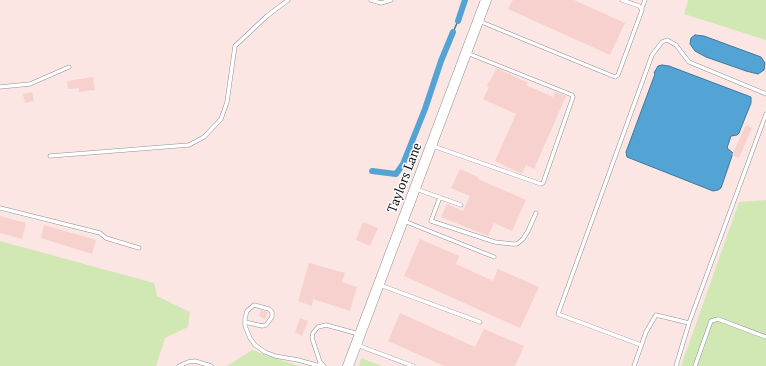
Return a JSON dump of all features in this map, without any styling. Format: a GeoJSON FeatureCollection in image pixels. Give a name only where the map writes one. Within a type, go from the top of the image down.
{"type":"FeatureCollection","features":[{"type":"Feature","properties":{"kind":"street","name":"Taylors Lane"},"geometry":{"type":"LineString","coordinates":[[348,366],[486,0]]}},
{"type":"Feature","properties":{"kind":"lane"},"geometry":{"type":"LineString","coordinates":[[50,156],[189,145],[204,137],[212,131],[221,119],[227,102],[235,46],[267,16],[288,0]]}},
{"type":"Feature","properties":{"kind":"lane"},"geometry":{"type":"LineString","coordinates":[[371,0],[381,3],[389,2],[391,0]]}},
{"type":"Feature","properties":{"kind":"lane"},"geometry":{"type":"LineString","coordinates":[[622,0],[642,8]]}},
{"type":"Feature","properties":{"kind":"lane"},"geometry":{"type":"LineString","coordinates":[[479,21],[615,77],[618,75],[642,10],[644,0]]}},
{"type":"Feature","properties":{"kind":"lane"},"geometry":{"type":"LineString","coordinates":[[641,345],[558,314],[652,55],[662,42],[667,40],[676,45],[689,62],[766,94]]}},
{"type":"Feature","properties":{"kind":"lane"},"geometry":{"type":"LineString","coordinates":[[432,146],[541,184],[543,183],[573,97],[572,95],[467,52]]}},
{"type":"Feature","properties":{"kind":"lane"},"geometry":{"type":"LineString","coordinates":[[0,87],[30,84],[69,67]]}},
{"type":"Feature","properties":{"kind":"lane"},"geometry":{"type":"LineString","coordinates":[[676,366],[689,324],[766,114]]}},
{"type":"Feature","properties":{"kind":"lane"},"geometry":{"type":"LineString","coordinates":[[415,188],[461,205]]}},
{"type":"Feature","properties":{"kind":"lane"},"geometry":{"type":"LineString","coordinates":[[440,197],[431,220],[495,242],[517,244],[523,239],[536,214]]}},
{"type":"Feature","properties":{"kind":"lane"},"geometry":{"type":"LineString","coordinates":[[0,208],[100,233],[106,238],[139,248]]}},
{"type":"Feature","properties":{"kind":"lane"},"geometry":{"type":"LineString","coordinates":[[403,221],[494,257]]}},
{"type":"Feature","properties":{"kind":"lane"},"geometry":{"type":"LineString","coordinates":[[379,284],[480,322]]}},
{"type":"Feature","properties":{"kind":"lane"},"geometry":{"type":"LineString","coordinates":[[245,322],[262,326],[266,325],[272,316],[272,312],[269,309],[254,305],[247,311],[245,322],[245,326],[255,345],[265,352],[275,356],[298,360],[316,366],[323,366]]}},
{"type":"Feature","properties":{"kind":"lane"},"geometry":{"type":"LineString","coordinates":[[634,366],[646,332],[656,315],[662,315],[689,324]]}},
{"type":"Feature","properties":{"kind":"lane"},"geometry":{"type":"LineString","coordinates":[[695,366],[711,321],[718,319],[766,337]]}},
{"type":"Feature","properties":{"kind":"lane"},"geometry":{"type":"LineString","coordinates":[[323,366],[320,362],[312,338],[313,333],[318,327],[326,325],[360,335]]}},
{"type":"Feature","properties":{"kind":"lane"},"geometry":{"type":"LineString","coordinates":[[356,345],[413,366]]}},
{"type":"Feature","properties":{"kind":"lane"},"geometry":{"type":"LineString","coordinates":[[179,366],[188,362],[195,362],[210,366]]}},
{"type":"Feature","properties":{"kind":"shaded area"},"geometry":{"type":"Polygon","coordinates":[[[0,0],[766,0],[766,202],[687,366],[0,366],[0,0]]]}},
{"type":"Feature","properties":{"kind":"green space"},"geometry":{"type":"Polygon","coordinates":[[[688,0],[766,0],[766,40],[684,14],[688,0]]]}},
{"type":"Feature","properties":{"kind":"green space"},"geometry":{"type":"Polygon","coordinates":[[[766,200],[766,366],[681,366],[739,202],[766,200]]]}},
{"type":"Feature","properties":{"kind":"green space"},"geometry":{"type":"Polygon","coordinates":[[[0,241],[154,283],[157,296],[190,312],[188,327],[165,338],[156,366],[0,366],[0,241]]]}},
{"type":"Feature","properties":{"kind":"green space"},"geometry":{"type":"Polygon","coordinates":[[[252,350],[298,366],[227,366],[252,350]]]}},
{"type":"Feature","properties":{"kind":"green space"},"geometry":{"type":"Polygon","coordinates":[[[361,358],[382,366],[359,366],[361,358]]]}},
{"type":"Feature","properties":{"kind":"water"},"geometry":{"type":"Polygon","coordinates":[[[695,35],[704,36],[761,57],[765,63],[764,70],[758,74],[706,57],[695,51],[690,44],[691,38],[695,35]]]}},
{"type":"Feature","properties":{"kind":"water"},"geometry":{"type":"Polygon","coordinates":[[[658,66],[669,66],[751,97],[751,103],[739,133],[731,136],[727,148],[733,153],[721,188],[718,190],[713,191],[627,157],[626,152],[655,74],[654,73],[658,66]]]}},
{"type":"Feature","properties":{"kind":"building"},"geometry":{"type":"Polygon","coordinates":[[[513,0],[574,0],[625,23],[610,55],[508,9],[513,0]]]}},
{"type":"Feature","properties":{"kind":"building"},"geometry":{"type":"Polygon","coordinates":[[[496,68],[528,83],[526,85],[553,97],[555,92],[566,96],[534,169],[526,165],[522,174],[495,161],[516,114],[483,99],[489,87],[487,86],[489,81],[490,82],[496,68]]]}},
{"type":"Feature","properties":{"kind":"building"},"geometry":{"type":"Polygon","coordinates":[[[93,77],[95,90],[79,92],[79,88],[68,89],[67,81],[93,77]]]}},
{"type":"Feature","properties":{"kind":"building"},"geometry":{"type":"Polygon","coordinates":[[[32,92],[34,101],[25,103],[23,94],[32,92]]]}},
{"type":"Feature","properties":{"kind":"building"},"geometry":{"type":"Polygon","coordinates":[[[746,125],[752,128],[739,158],[732,155],[746,125]]]}},
{"type":"Feature","properties":{"kind":"building"},"geometry":{"type":"Polygon","coordinates":[[[460,169],[478,177],[478,179],[526,200],[512,231],[494,223],[488,236],[441,217],[447,204],[463,211],[470,196],[451,188],[460,169]]]}},
{"type":"Feature","properties":{"kind":"building"},"geometry":{"type":"Polygon","coordinates":[[[0,216],[26,223],[22,239],[0,233],[0,216]]]}},
{"type":"Feature","properties":{"kind":"building"},"geometry":{"type":"Polygon","coordinates":[[[363,222],[378,228],[370,246],[356,240],[363,222]]]}},
{"type":"Feature","properties":{"kind":"building"},"geometry":{"type":"Polygon","coordinates":[[[44,225],[96,240],[92,254],[41,238],[44,225]]]}},
{"type":"Feature","properties":{"kind":"building"},"geometry":{"type":"Polygon","coordinates":[[[420,239],[459,256],[456,264],[493,281],[498,269],[539,287],[520,328],[404,276],[420,239]]]}},
{"type":"Feature","properties":{"kind":"building"},"geometry":{"type":"Polygon","coordinates":[[[309,263],[345,273],[342,282],[357,287],[350,311],[313,299],[312,306],[298,301],[309,263]]]}},
{"type":"Feature","properties":{"kind":"building"},"geometry":{"type":"Polygon","coordinates":[[[261,310],[268,312],[265,319],[259,316],[261,310]]]}},
{"type":"Feature","properties":{"kind":"building"},"geometry":{"type":"Polygon","coordinates":[[[400,313],[475,347],[484,329],[524,346],[515,366],[444,366],[388,341],[400,313]]]}},
{"type":"Feature","properties":{"kind":"building"},"geometry":{"type":"Polygon","coordinates":[[[300,318],[308,321],[302,336],[295,332],[300,318]]]}},
{"type":"Feature","properties":{"kind":"waterway"},"geometry":{"type":"LineString","coordinates":[[458,21],[465,0]]}},
{"type":"Feature","properties":{"kind":"waterway"},"geometry":{"type":"LineString","coordinates":[[453,32],[458,21]]}},
{"type":"Feature","properties":{"kind":"waterway"},"geometry":{"type":"LineString","coordinates":[[372,171],[396,174],[403,164],[453,32]]}}]}
